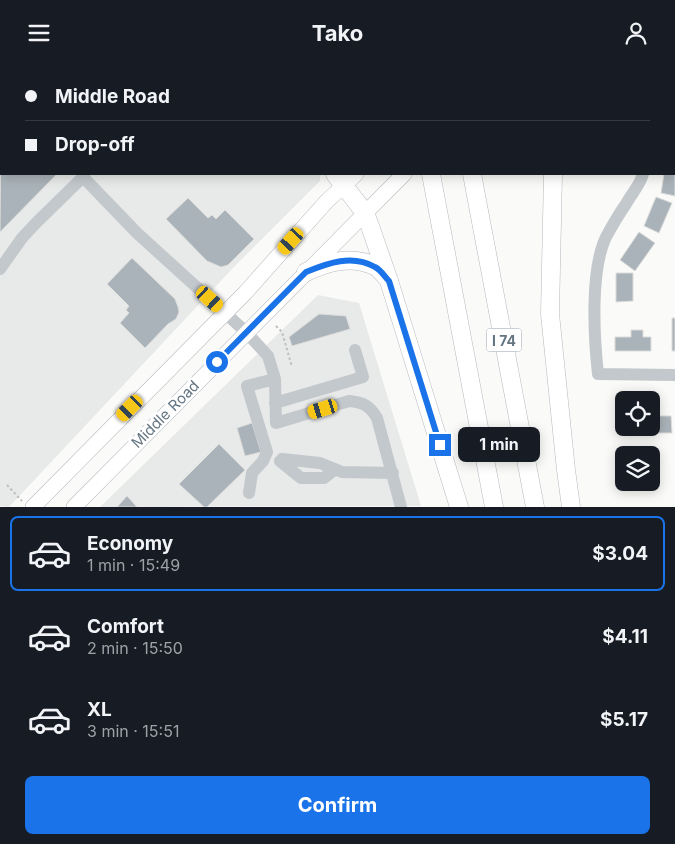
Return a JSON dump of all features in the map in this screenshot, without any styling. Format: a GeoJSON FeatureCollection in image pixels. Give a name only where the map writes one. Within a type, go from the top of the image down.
{"type":"FeatureCollection","features":[{"type":"Feature","properties":{"kind":"highway","name":"I 74"},"geometry":{"type":"LineString","coordinates":[[472,175],[535,507]]}},
{"type":"Feature","properties":{"kind":"highway"},"geometry":{"type":"LineString","coordinates":[[554,175],[550,314],[571,507]]}},
{"type":"Feature","properties":{"kind":"highway"},"geometry":{"type":"LineString","coordinates":[[345,178],[365,213],[389,281],[459,507]]}},
{"type":"Feature","properties":{"kind":"highway","name":"I 74"},"geometry":{"type":"LineString","coordinates":[[432,181],[494,507]]}},
{"type":"Feature","properties":{"kind":"highway"},"geometry":{"type":"LineString","coordinates":[[306,272],[324,264],[339,261],[356,261],[376,267],[389,281]]}},
{"type":"Feature","properties":{"kind":"main road","name":"Middle Road"},"geometry":{"type":"LineString","coordinates":[[74,507],[403,175]]}},
{"type":"Feature","properties":{"kind":"main road","name":"Middle Road"},"geometry":{"type":"LineString","coordinates":[[28,504],[245,293],[345,178]]}},
{"type":"Feature","properties":{"kind":"street"},"geometry":{"type":"LineString","coordinates":[[643,175],[640,183],[606,239],[600,255],[596,278],[595,316],[595,347],[598,374],[675,375]]}},
{"type":"Feature","properties":{"kind":"street"},"geometry":{"type":"LineString","coordinates":[[0,269],[27,233],[82,177],[138,233],[246,332],[268,356],[275,379],[276,423],[349,401],[360,402],[371,408],[377,418],[401,507]]}},
{"type":"Feature","properties":{"kind":"street"},"geometry":{"type":"LineString","coordinates":[[275,403],[363,377],[355,350]]}},
{"type":"Feature","properties":{"kind":"street"},"geometry":{"type":"LineString","coordinates":[[248,493],[252,473],[263,461],[267,451],[248,387],[275,379]]}},
{"type":"Feature","properties":{"kind":"street"},"geometry":{"type":"LineString","coordinates":[[334,385],[339,404]]}},
{"type":"Feature","properties":{"kind":"street"},"geometry":{"type":"LineString","coordinates":[[281,460],[320,463],[342,472],[393,473]]}},
{"type":"Feature","properties":{"kind":"path"},"geometry":{"type":"LineString","coordinates":[[276,325],[282,332],[292,367]]}},
{"type":"Feature","properties":{"kind":"path"},"geometry":{"type":"LineString","coordinates":[[7,485],[28,504]]}},
{"type":"Feature","properties":{"kind":"shaded area"},"geometry":{"type":"Polygon","coordinates":[[[0,175],[320,175],[320,181],[233,268],[9,507],[0,506],[0,175]]]}},
{"type":"Feature","properties":{"kind":"shaded area"},"geometry":{"type":"Polygon","coordinates":[[[318,295],[359,303],[421,506],[100,507],[318,295]]]}},
{"type":"Feature","properties":{"kind":"building"},"geometry":{"type":"Polygon","coordinates":[[[0,175],[56,175],[0,232],[0,175]]]}},
{"type":"Feature","properties":{"kind":"building"},"geometry":{"type":"Polygon","coordinates":[[[664,175],[675,175],[675,196],[661,193],[664,175]]]}},
{"type":"Feature","properties":{"kind":"building"},"geometry":{"type":"Polygon","coordinates":[[[656,197],[672,203],[659,233],[644,226],[656,197]]]}},
{"type":"Feature","properties":{"kind":"building"},"geometry":{"type":"Polygon","coordinates":[[[188,198],[208,218],[212,215],[216,219],[225,210],[254,239],[228,265],[221,267],[207,261],[166,219],[188,198]]]}},
{"type":"Feature","properties":{"kind":"building"},"geometry":{"type":"Polygon","coordinates":[[[639,232],[655,243],[635,271],[620,260],[639,232]]]}},
{"type":"Feature","properties":{"kind":"building"},"geometry":{"type":"Polygon","coordinates":[[[132,258],[175,299],[179,312],[176,319],[168,324],[145,348],[120,323],[129,313],[126,310],[129,306],[107,284],[132,258]]]}},
{"type":"Feature","properties":{"kind":"building"},"geometry":{"type":"Polygon","coordinates":[[[616,273],[633,273],[633,301],[616,302],[616,273]]]}},
{"type":"Feature","properties":{"kind":"building"},"geometry":{"type":"Polygon","coordinates":[[[319,314],[346,316],[350,329],[292,346],[289,337],[319,314]]]}},
{"type":"Feature","properties":{"kind":"building"},"geometry":{"type":"Polygon","coordinates":[[[672,318],[675,318],[675,351],[672,351],[672,318]]]}},
{"type":"Feature","properties":{"kind":"building"},"geometry":{"type":"Polygon","coordinates":[[[631,330],[643,330],[643,337],[651,337],[651,351],[615,351],[615,337],[631,337],[631,330]]]}},
{"type":"Feature","properties":{"kind":"building"},"geometry":{"type":"Polygon","coordinates":[[[660,416],[671,416],[672,433],[660,433],[660,416]]]}},
{"type":"Feature","properties":{"kind":"building"},"geometry":{"type":"Polygon","coordinates":[[[252,423],[261,452],[245,456],[237,428],[252,423]]]}},
{"type":"Feature","properties":{"kind":"building"},"geometry":{"type":"Polygon","coordinates":[[[219,444],[245,470],[207,507],[204,507],[179,484],[219,444]]]}},
{"type":"Feature","properties":{"kind":"building"},"geometry":{"type":"Polygon","coordinates":[[[127,496],[137,507],[117,507],[127,496]]]}},
{"type":"Feature","properties":{"kind":"route"},"geometry":{"type":"LineString","coordinates":[[217,362],[306,272],[324,264],[341,260],[356,261],[376,267],[389,281],[440,445]]}}]}
